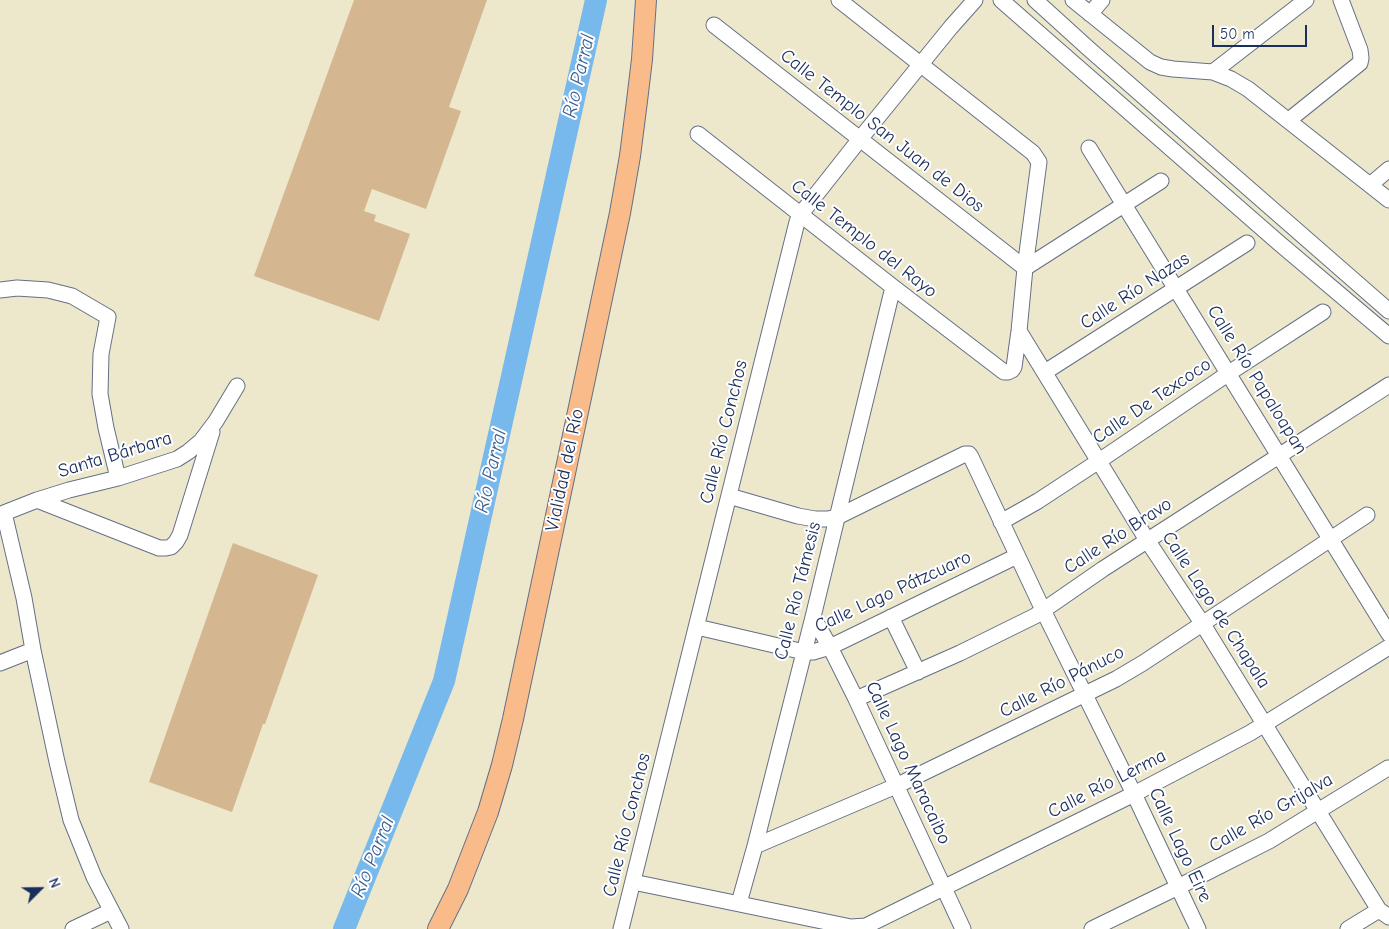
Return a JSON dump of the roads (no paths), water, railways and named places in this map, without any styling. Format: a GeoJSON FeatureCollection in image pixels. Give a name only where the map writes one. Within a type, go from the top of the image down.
{"type":"FeatureCollection","features":[{"type":"Feature","properties":{"kind":"main road","name":"Vialidad del Río"},"geometry":{"type":"LineString","coordinates":[[438,929],[458,889],[488,812],[513,719],[620,213],[637,101],[646,0]]}},
{"type":"Feature","properties":{"kind":"street"},"geometry":{"type":"LineString","coordinates":[[839,0],[1033,153],[1039,162],[1019,331]]}},
{"type":"Feature","properties":{"kind":"street","name":"Calle Río Conchos"},"geometry":{"type":"LineString","coordinates":[[622,929],[797,222],[800,215],[860,139],[975,0]]}},
{"type":"Feature","properties":{"kind":"street"},"geometry":{"type":"LineString","coordinates":[[1001,0],[1389,336]]}},
{"type":"Feature","properties":{"kind":"street"},"geometry":{"type":"LineString","coordinates":[[1035,0],[1389,310]]}},
{"type":"Feature","properties":{"kind":"street"},"geometry":{"type":"LineString","coordinates":[[1073,0],[1150,62],[1161,67],[1213,72],[1231,79],[1248,89],[1389,200]]}},
{"type":"Feature","properties":{"kind":"street"},"geometry":{"type":"LineString","coordinates":[[1090,14],[1102,0]]}},
{"type":"Feature","properties":{"kind":"street"},"geometry":{"type":"LineString","coordinates":[[1213,72],[1306,0]]}},
{"type":"Feature","properties":{"kind":"street"},"geometry":{"type":"LineString","coordinates":[[1289,120],[1360,63],[1360,50],[1341,0]]}},
{"type":"Feature","properties":{"kind":"street","name":"Calle Templo San Juan de Dios"},"geometry":{"type":"LineString","coordinates":[[714,25],[1025,268]]}},
{"type":"Feature","properties":{"kind":"street","name":"Calle Templo del Rayo"},"geometry":{"type":"LineString","coordinates":[[698,134],[1004,372],[1008,372],[1014,367],[1019,331]]}},
{"type":"Feature","properties":{"kind":"street","name":"Calle Río Papaloapan"},"geometry":{"type":"LineString","coordinates":[[1089,148],[1389,634]]}},
{"type":"Feature","properties":{"kind":"street"},"geometry":{"type":"LineString","coordinates":[[1370,185],[1389,169]]}},
{"type":"Feature","properties":{"kind":"street"},"geometry":{"type":"LineString","coordinates":[[1025,268],[1161,181]]}},
{"type":"Feature","properties":{"kind":"street","name":"Calle Río Nazas"},"geometry":{"type":"LineString","coordinates":[[1045,372],[1247,243]]}},
{"type":"Feature","properties":{"kind":"street","name":"Calle Río Támesis"},"geometry":{"type":"LineString","coordinates":[[739,903],[813,617],[893,287]]}},
{"type":"Feature","properties":{"kind":"street"},"geometry":{"type":"LineString","coordinates":[[0,290],[17,288],[48,290],[72,296],[108,316],[101,354],[100,394],[118,478]]}},
{"type":"Feature","properties":{"kind":"street","name":"Calle De Texcoco"},"geometry":{"type":"LineString","coordinates":[[1001,522],[1038,501],[1323,312]]}},
{"type":"Feature","properties":{"kind":"street","name":"Calle Lago de Chapala"},"geometry":{"type":"LineString","coordinates":[[1019,331],[1148,540],[1384,914]]}},
{"type":"Feature","properties":{"kind":"street","name":"Calle Río Bravo"},"geometry":{"type":"LineString","coordinates":[[856,699],[1024,622],[1389,385]]}},
{"type":"Feature","properties":{"kind":"street","name":"Santa Bárbara"},"geometry":{"type":"LineString","coordinates":[[33,650],[24,598],[4,513],[69,490],[118,478],[177,459],[201,441],[216,421],[237,386]]}},
{"type":"Feature","properties":{"kind":"street"},"geometry":{"type":"LineString","coordinates":[[37,500],[159,548],[171,547],[180,535],[216,421]]}},
{"type":"Feature","properties":{"kind":"street","name":"Calle Lago Eire"},"geometry":{"type":"LineString","coordinates":[[837,516],[965,454],[969,454],[1198,929]]}},
{"type":"Feature","properties":{"kind":"street"},"geometry":{"type":"LineString","coordinates":[[729,496],[798,516],[815,519],[837,516]]}},
{"type":"Feature","properties":{"kind":"street","name":"Calle Río Pánuco"},"geometry":{"type":"LineString","coordinates":[[755,846],[896,786],[1116,679],[1143,664],[1367,515]]}},
{"type":"Feature","properties":{"kind":"street","name":"Calle Lago Pátzcuaro"},"geometry":{"type":"LineString","coordinates":[[697,627],[804,652],[813,652],[830,646],[1017,556]]}},
{"type":"Feature","properties":{"kind":"street","name":"Calle Lago Maracaibo"},"geometry":{"type":"LineString","coordinates":[[813,617],[830,646],[856,699],[963,929]]}},
{"type":"Feature","properties":{"kind":"street"},"geometry":{"type":"LineString","coordinates":[[891,617],[918,672]]}},
{"type":"Feature","properties":{"kind":"street","name":"Calle Río Lerma"},"geometry":{"type":"LineString","coordinates":[[633,882],[739,903],[835,927],[866,926],[1134,794],[1265,724],[1389,647]]}},
{"type":"Feature","properties":{"kind":"street"},"geometry":{"type":"LineString","coordinates":[[0,663],[33,650],[71,820],[94,877],[121,929]]}},
{"type":"Feature","properties":{"kind":"street","name":"Calle Río Grijalva"},"geometry":{"type":"LineString","coordinates":[[1092,929],[1268,841],[1388,768]]}},
{"type":"Feature","properties":{"kind":"street"},"geometry":{"type":"LineString","coordinates":[[73,929],[111,911]]}},
{"type":"Feature","properties":{"kind":"street"},"geometry":{"type":"LineString","coordinates":[[1348,929],[1384,914]]}},
{"type":"Feature","properties":{"kind":"waterway","name":"Río Parral"},"geometry":{"type":"LineString","coordinates":[[344,929],[444,681],[596,0]]}}]}
